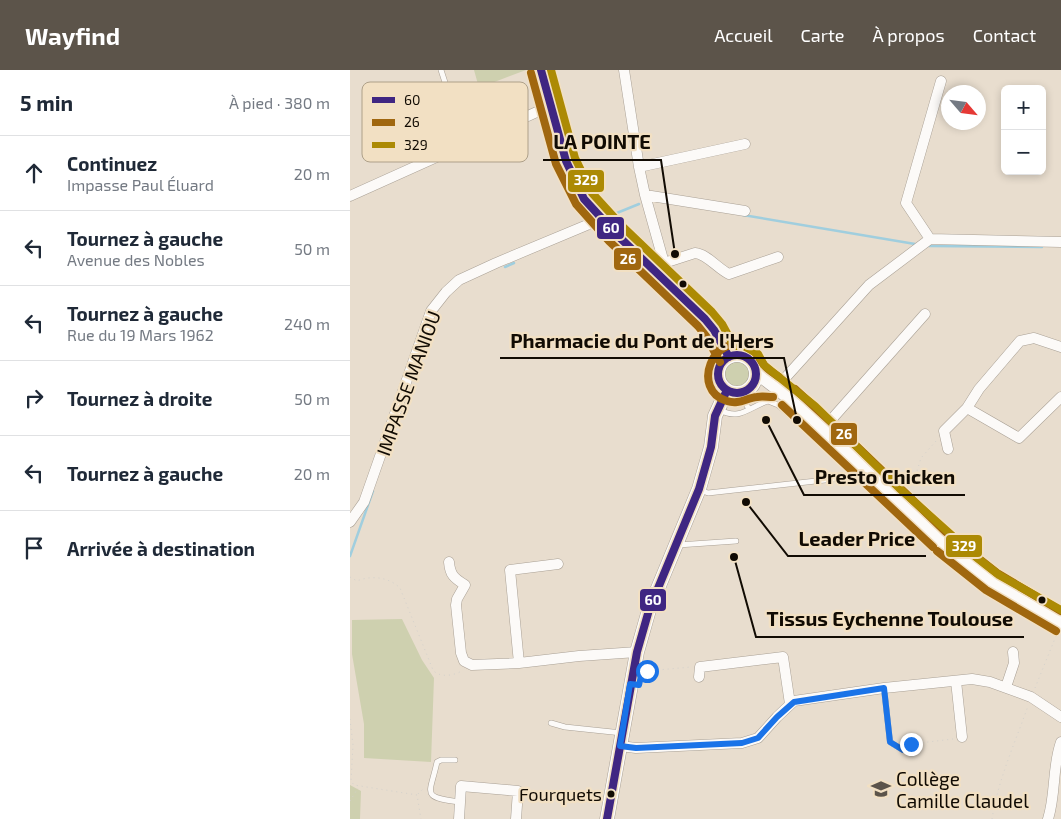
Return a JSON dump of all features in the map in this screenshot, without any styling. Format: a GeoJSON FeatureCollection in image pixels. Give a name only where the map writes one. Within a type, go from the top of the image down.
{"type":"FeatureCollection","features":[{"type":"Feature","properties":{"kind":"main road"},"geometry":{"type":"LineString","coordinates":[[541,70],[566,160],[584,199],[599,217],[661,269],[710,325],[729,356]]}},
{"type":"Feature","properties":{"kind":"main road"},"geometry":{"type":"LineString","coordinates":[[607,819],[630,684],[649,610],[699,489],[707,464],[717,409],[738,390],[753,383],[756,372],[754,366],[746,357],[740,355],[729,356],[718,370],[719,382],[738,390],[777,388]]}},
{"type":"Feature","properties":{"kind":"main road"},"geometry":{"type":"LineString","coordinates":[[756,372],[812,418],[892,495],[970,565],[993,583],[1060,626]]}},
{"type":"Feature","properties":{"kind":"street"},"geometry":{"type":"LineString","coordinates":[[624,70],[639,167],[661,269],[695,253],[700,254],[720,270],[729,274],[778,257]]}},
{"type":"Feature","properties":{"kind":"street"},"geometry":{"type":"LineString","coordinates":[[930,239],[906,203],[941,81]]}},
{"type":"Feature","properties":{"kind":"street"},"geometry":{"type":"LineString","coordinates":[[528,116],[550,106]]}},
{"type":"Feature","properties":{"kind":"street"},"geometry":{"type":"LineString","coordinates":[[639,167],[745,144]]}},
{"type":"Feature","properties":{"kind":"street"},"geometry":{"type":"LineString","coordinates":[[350,196],[425,162]]}},
{"type":"Feature","properties":{"kind":"street"},"geometry":{"type":"LineString","coordinates":[[645,195],[746,211]]}},
{"type":"Feature","properties":{"kind":"street","name":"IMPASSE MANIOU"},"geometry":{"type":"LineString","coordinates":[[350,522],[364,502],[432,311],[446,292],[460,280],[587,225],[599,217]]}},
{"type":"Feature","properties":{"kind":"street"},"geometry":{"type":"LineString","coordinates":[[777,388],[869,284],[930,239],[1061,242]]}},
{"type":"Feature","properties":{"kind":"street"},"geometry":{"type":"LineString","coordinates":[[823,428],[925,314]]}},
{"type":"Feature","properties":{"kind":"street"},"geometry":{"type":"LineString","coordinates":[[948,449],[944,432],[967,408],[979,389],[1020,341],[1034,338],[1061,347]]}},
{"type":"Feature","properties":{"kind":"street"},"geometry":{"type":"LineString","coordinates":[[967,408],[1019,438],[1061,397]]}},
{"type":"Feature","properties":{"kind":"street"},"geometry":{"type":"LineString","coordinates":[[449,562],[449,572],[453,578],[465,585],[456,605],[461,653],[464,661],[468,664],[519,663],[637,652]]}},
{"type":"Feature","properties":{"kind":"street"},"geometry":{"type":"LineString","coordinates":[[519,663],[510,570],[558,564]]}},
{"type":"Feature","properties":{"kind":"street"},"geometry":{"type":"LineString","coordinates":[[1006,686],[1014,663],[1013,652]]}},
{"type":"Feature","properties":{"kind":"street"},"geometry":{"type":"LineString","coordinates":[[699,672],[783,657],[790,704]]}},
{"type":"Feature","properties":{"kind":"street"},"geometry":{"type":"LineString","coordinates":[[621,739],[636,748],[742,743],[758,738],[794,702],[884,688],[972,680],[1006,686],[1031,697],[1061,717]]}},
{"type":"Feature","properties":{"kind":"street"},"geometry":{"type":"LineString","coordinates":[[956,681],[962,737]]}},
{"type":"Feature","properties":{"kind":"street"},"geometry":{"type":"LineString","coordinates":[[1048,819],[1056,756],[1061,742]]}},
{"type":"Feature","properties":{"kind":"street"},"geometry":{"type":"LineString","coordinates":[[459,819],[461,786],[518,791],[516,819]]}},
{"type":"Feature","properties":{"kind":"lane"},"geometry":{"type":"LineString","coordinates":[[441,70],[445,82]]}},
{"type":"Feature","properties":{"kind":"lane"},"geometry":{"type":"LineString","coordinates":[[738,390],[749,410]]}},
{"type":"Feature","properties":{"kind":"lane"},"geometry":{"type":"LineString","coordinates":[[717,409],[729,416],[739,414],[768,401],[778,405],[798,422],[804,422],[812,418]]}},
{"type":"Feature","properties":{"kind":"lane"},"geometry":{"type":"LineString","coordinates":[[699,489],[708,492],[843,478],[863,466]]}},
{"type":"Feature","properties":{"kind":"lane"},"geometry":{"type":"LineString","coordinates":[[676,546],[736,541]]}},
{"type":"Feature","properties":{"kind":"lane"},"geometry":{"type":"LineString","coordinates":[[884,688],[890,742],[903,750]]}},
{"type":"Feature","properties":{"kind":"lane"},"geometry":{"type":"LineString","coordinates":[[551,723],[621,739]]}},
{"type":"Feature","properties":{"kind":"lane"},"geometry":{"type":"LineString","coordinates":[[455,760],[441,760],[437,762],[430,790],[432,796],[438,799],[460,802]]}},
{"type":"Feature","properties":{"kind":"path"},"geometry":{"type":"LineString","coordinates":[[892,495],[917,471],[921,458],[944,432]]}},
{"type":"Feature","properties":{"kind":"path"},"geometry":{"type":"LineString","coordinates":[[350,577],[357,581],[364,578],[383,578],[400,588],[432,670],[436,674],[458,674],[468,664]]}},
{"type":"Feature","properties":{"kind":"path"},"geometry":{"type":"LineString","coordinates":[[992,819],[994,803],[1002,779],[1031,697],[1060,626]]}},
{"type":"Feature","properties":{"kind":"path"},"geometry":{"type":"LineString","coordinates":[[641,676],[647,671],[674,668],[699,672]]}},
{"type":"Feature","properties":{"kind":"path"},"geometry":{"type":"LineString","coordinates":[[350,720],[354,745],[351,781],[358,787],[417,795],[421,819]]}},
{"type":"Feature","properties":{"kind":"path"},"geometry":{"type":"LineString","coordinates":[[903,750],[911,744],[962,737]]}},
{"type":"Feature","properties":{"kind":"path"},"geometry":{"type":"LineString","coordinates":[[350,800],[358,787]]}},
{"type":"Feature","properties":{"kind":"green space"},"geometry":{"type":"Polygon","coordinates":[[[474,70],[526,70],[494,82],[477,82],[474,70]]]}},
{"type":"Feature","properties":{"kind":"green space"},"geometry":{"type":"Polygon","coordinates":[[[736,359],[746,363],[750,373],[746,383],[736,387],[726,383],[722,373],[726,363],[736,359]]]}},
{"type":"Feature","properties":{"kind":"green space"},"geometry":{"type":"Polygon","coordinates":[[[402,619],[422,660],[434,678],[431,762],[364,758],[364,724],[352,654],[352,620],[402,619]]]}},
{"type":"Feature","properties":{"kind":"green space"},"geometry":{"type":"Polygon","coordinates":[[[350,785],[361,791],[360,819],[350,819],[350,785]]]}},
{"type":"Feature","properties":{"kind":"waterway"},"geometry":{"type":"LineString","coordinates":[[607,217],[639,204]]}},
{"type":"Feature","properties":{"kind":"waterway"},"geometry":{"type":"LineString","coordinates":[[743,215],[915,244]]}},
{"type":"Feature","properties":{"kind":"waterway"},"geometry":{"type":"LineString","coordinates":[[929,246],[1042,247]]}},
{"type":"Feature","properties":{"kind":"waterway"},"geometry":{"type":"LineString","coordinates":[[505,267],[514,263]]}},
{"type":"Feature","properties":{"kind":"waterway"},"geometry":{"type":"LineString","coordinates":[[350,556],[373,491]]}},
{"type":"Feature","properties":{"kind":"transit line","name":"60"},"geometry":{"type":"LineString","coordinates":[[541,70],[566,161],[584,199],[616,234],[705,319],[714,330],[729,357]]}},
{"type":"Feature","properties":{"kind":"transit line","name":"329"},"geometry":{"type":"LineString","coordinates":[[551,70],[575,158],[592,193],[623,227],[712,312],[722,324],[734,346],[744,346],[758,354],[764,365],[815,406],[899,488],[976,557],[999,575],[1061,610]]}},
{"type":"Feature","properties":{"kind":"transit line","name":"26"},"geometry":{"type":"LineString","coordinates":[[531,73],[556,164],[576,204],[609,241],[698,326],[706,336],[720,362]]}},
{"type":"Feature","properties":{"kind":"transit line","name":"26"},"geometry":{"type":"LineString","coordinates":[[773,397],[759,397],[735,402],[727,401],[716,395],[710,386],[708,375],[711,364],[716,354],[725,347],[736,345],[752,350],[762,363],[779,377]]}},
{"type":"Feature","properties":{"kind":"transit line","name":"60"},"geometry":{"type":"LineString","coordinates":[[737,355],[750,361],[756,374],[750,387],[737,393],[724,387],[718,374],[724,361],[737,355]]}},
{"type":"Feature","properties":{"kind":"transit line","name":"26"},"geometry":{"type":"LineString","coordinates":[[795,389],[946,532]]}},
{"type":"Feature","properties":{"kind":"transit line","name":"60"},"geometry":{"type":"LineString","coordinates":[[607,819],[637,652],[649,610],[699,489],[711,447],[715,416],[727,390]]}},
{"type":"Feature","properties":{"kind":"transit line","name":"26"},"geometry":{"type":"LineString","coordinates":[[782,405],[933,547]]}},
{"type":"Feature","properties":{"kind":"transit line","name":"26"},"geometry":{"type":"LineString","coordinates":[[950,536],[997,573],[1061,611]]}},
{"type":"Feature","properties":{"kind":"transit line","name":"26"},"geometry":{"type":"LineString","coordinates":[[937,551],[986,590],[1056,631]]}},
{"type":"Feature","properties":{"kind":"place","name":"LA POINTE"},"geometry":{"type":"Point","coordinates":[675,254]}},
{"type":"Feature","properties":{"kind":"place","name":"Presto Chicken"},"geometry":{"type":"Point","coordinates":[766,420]}},
{"type":"Feature","properties":{"kind":"place","name":"Pharmacie du Pont de l'Hers"},"geometry":{"type":"Point","coordinates":[797,420]}},
{"type":"Feature","properties":{"kind":"place","name":"Leader Price"},"geometry":{"type":"Point","coordinates":[746,502]}},
{"type":"Feature","properties":{"kind":"place","name":"Tissus Eychenne Toulouse"},"geometry":{"type":"Point","coordinates":[734,557]}},
{"type":"Feature","properties":{"kind":"place","name":"Collège Camille Claudel"},"geometry":{"type":"Point","coordinates":[881,789]}},
{"type":"Feature","properties":{"kind":"place","name":"Fourquets"},"geometry":{"type":"Point","coordinates":[611,794]}},
{"type":"Feature","properties":{"kind":"route"},"geometry":{"type":"LineString","coordinates":[[647,671],[641,676],[639,685],[630,684],[620,746],[636,748],[742,743],[758,738],[794,702],[884,688],[890,742],[903,750],[911,744]]}}]}
